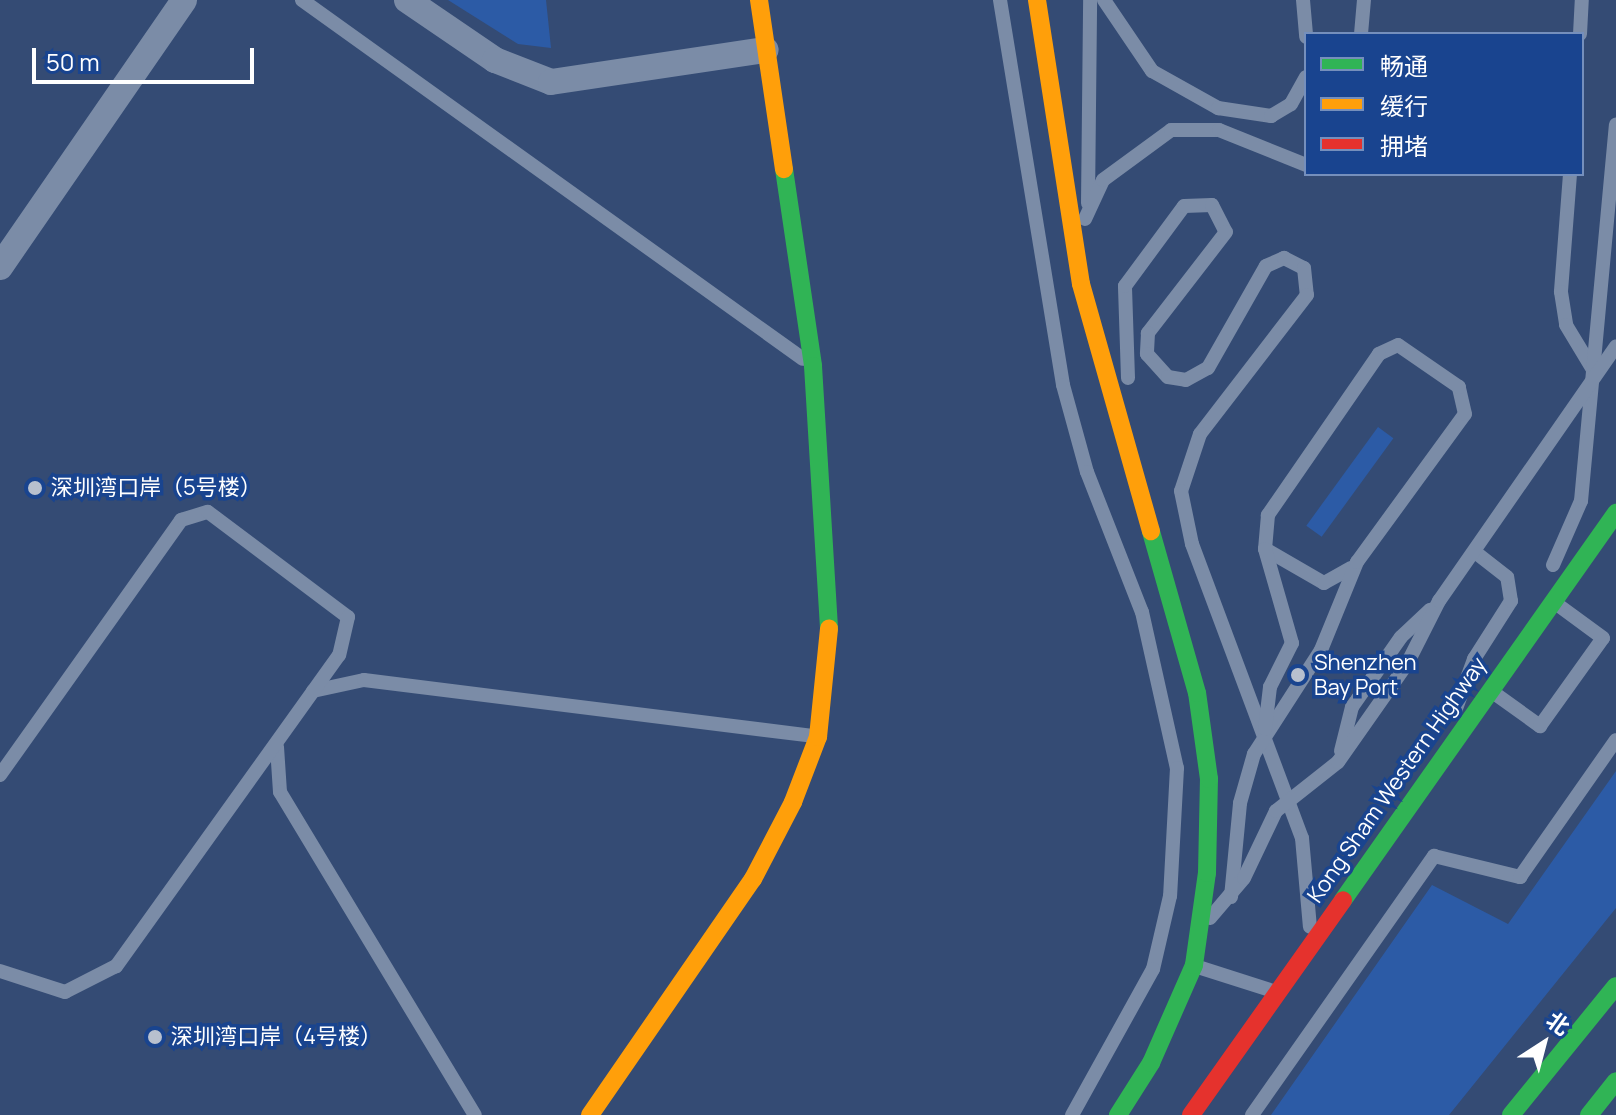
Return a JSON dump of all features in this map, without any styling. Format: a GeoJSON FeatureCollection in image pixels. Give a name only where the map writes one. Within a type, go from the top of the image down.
{"type":"FeatureCollection","features":[{"type":"Feature","properties":{"kind":"main road"},"geometry":{"type":"LineString","coordinates":[[590,1115],[753,879],[818,737],[832,622],[813,366],[759,0]]}},
{"type":"Feature","properties":{"kind":"main road"},"geometry":{"type":"LineString","coordinates":[[1037,0],[1081,284],[1131,478],[1205,738],[1210,826],[1202,925],[1194,965],[1151,1063],[1118,1115]]}},
{"type":"Feature","properties":{"kind":"main road","name":"Kong Sham Western Highway"},"geometry":{"type":"LineString","coordinates":[[1191,1115],[1616,513]]}},
{"type":"Feature","properties":{"kind":"main road"},"geometry":{"type":"LineString","coordinates":[[1511,1115],[1616,986]]}},
{"type":"Feature","properties":{"kind":"main road"},"geometry":{"type":"LineString","coordinates":[[1589,1115],[1616,1081]]}},
{"type":"Feature","properties":{"kind":"street"},"geometry":{"type":"LineString","coordinates":[[0,267],[184,0]]}},
{"type":"Feature","properties":{"kind":"street"},"geometry":{"type":"LineString","coordinates":[[407,0],[495,60],[551,82],[766,50]]}},
{"type":"Feature","properties":{"kind":"lane"},"geometry":{"type":"LineString","coordinates":[[302,0],[813,366]]}},
{"type":"Feature","properties":{"kind":"lane"},"geometry":{"type":"LineString","coordinates":[[1000,0],[1063,385],[1087,472],[1142,612],[1177,768],[1170,896],[1153,969],[1072,1115]]}},
{"type":"Feature","properties":{"kind":"lane"},"geometry":{"type":"LineString","coordinates":[[1081,284],[1088,208],[1090,0]]}},
{"type":"Feature","properties":{"kind":"lane"},"geometry":{"type":"LineString","coordinates":[[1104,0],[1152,71],[1218,108],[1271,116],[1291,104],[1304,81]]}},
{"type":"Feature","properties":{"kind":"lane"},"geometry":{"type":"LineString","coordinates":[[1303,0],[1306,32]]}},
{"type":"Feature","properties":{"kind":"lane"},"geometry":{"type":"LineString","coordinates":[[1361,32],[1364,0]]}},
{"type":"Feature","properties":{"kind":"lane"},"geometry":{"type":"LineString","coordinates":[[1580,32],[1582,0]]}},
{"type":"Feature","properties":{"kind":"lane"},"geometry":{"type":"LineString","coordinates":[[1543,580],[1576,521],[1596,373],[1616,125]]}},
{"type":"Feature","properties":{"kind":"lane"},"geometry":{"type":"LineString","coordinates":[[1088,208],[1122,160],[1171,130],[1219,130],[1304,164]]}},
{"type":"Feature","properties":{"kind":"lane"},"geometry":{"type":"LineString","coordinates":[[1570,176],[1561,292],[1566,325],[1596,373]]}},
{"type":"Feature","properties":{"kind":"lane"},"geometry":{"type":"LineString","coordinates":[[1131,478],[1122,295],[1178,211],[1205,203],[1223,217],[1225,238],[1152,325],[1146,344],[1158,371],[1186,380],[1208,368],[1271,262],[1291,260],[1309,282],[1303,301],[1200,434],[1183,473],[1192,544],[1264,733],[1308,862],[1311,942]]}},
{"type":"Feature","properties":{"kind":"lane"},"geometry":{"type":"LineString","coordinates":[[1231,897],[1240,803],[1264,733],[1270,687],[1292,643],[1265,549],[1268,515],[1281,490],[1379,354],[1398,345],[1459,387],[1468,406],[1357,562],[1321,650],[1264,733]]}},
{"type":"Feature","properties":{"kind":"lane"},"geometry":{"type":"LineString","coordinates":[[1202,925],[1231,897],[1287,802],[1338,762],[1352,707],[1401,637],[1439,601],[1476,553],[1616,346]]}},
{"type":"Feature","properties":{"kind":"lane"},"geometry":{"type":"LineString","coordinates":[[0,775],[181,520],[208,512],[348,617],[345,643],[128,953],[101,978],[49,991],[0,971]]}},
{"type":"Feature","properties":{"kind":"lane"},"geometry":{"type":"LineString","coordinates":[[1265,549],[1324,583],[1357,562]]}},
{"type":"Feature","properties":{"kind":"lane"},"geometry":{"type":"LineString","coordinates":[[1438,764],[1467,673],[1511,601],[1507,577],[1476,553]]}},
{"type":"Feature","properties":{"kind":"lane"},"geometry":{"type":"LineString","coordinates":[[1491,690],[1540,726],[1603,638],[1553,601]]}},
{"type":"Feature","properties":{"kind":"lane"},"geometry":{"type":"LineString","coordinates":[[1522,645],[1528,604]]}},
{"type":"Feature","properties":{"kind":"lane"},"geometry":{"type":"LineString","coordinates":[[313,691],[364,680],[818,737]]}},
{"type":"Feature","properties":{"kind":"lane"},"geometry":{"type":"LineString","coordinates":[[279,740],[273,760],[280,792],[475,1115]]}},
{"type":"Feature","properties":{"kind":"lane"},"geometry":{"type":"LineString","coordinates":[[1252,1115],[1434,856],[1520,877],[1616,740]]}},
{"type":"Feature","properties":{"kind":"lane"},"geometry":{"type":"LineString","coordinates":[[1194,965],[1276,991]]}},
{"type":"Feature","properties":{"kind":"shaded area"},"geometry":{"type":"Polygon","coordinates":[[[448,0],[546,0],[551,48],[518,44],[448,0]]]}},
{"type":"Feature","properties":{"kind":"shaded area"},"geometry":{"type":"Polygon","coordinates":[[[1378,427],[1393,438],[1322,537],[1306,526],[1378,427]]]}},
{"type":"Feature","properties":{"kind":"shaded area"},"geometry":{"type":"Polygon","coordinates":[[[1616,771],[1616,908],[1449,1115],[1271,1115],[1432,885],[1508,924],[1616,771]]]}},
{"type":"Feature","properties":{"kind":"traffic: fast"},"geometry":{"type":"LineString","coordinates":[[784,169],[813,366],[829,629]]}},
{"type":"Feature","properties":{"kind":"traffic: fast"},"geometry":{"type":"LineString","coordinates":[[1343,900],[1616,513]]}},
{"type":"Feature","properties":{"kind":"traffic: fast"},"geometry":{"type":"LineString","coordinates":[[1118,1115],[1151,1063],[1194,965],[1207,873],[1209,779],[1197,693],[1151,531]]}},
{"type":"Feature","properties":{"kind":"traffic: fast"},"geometry":{"type":"LineString","coordinates":[[1511,1115],[1616,986]]}},
{"type":"Feature","properties":{"kind":"traffic: fast"},"geometry":{"type":"LineString","coordinates":[[1589,1115],[1616,1081]]}},
{"type":"Feature","properties":{"kind":"traffic: slow"},"geometry":{"type":"LineString","coordinates":[[759,0],[784,169]]}},
{"type":"Feature","properties":{"kind":"traffic: slow"},"geometry":{"type":"LineString","coordinates":[[1037,0],[1081,284],[1151,531]]}},
{"type":"Feature","properties":{"kind":"traffic: slow"},"geometry":{"type":"LineString","coordinates":[[590,1115],[753,879],[793,802],[818,737],[829,629]]}},
{"type":"Feature","properties":{"kind":"traffic: jam"},"geometry":{"type":"LineString","coordinates":[[1191,1115],[1343,900]]}},
{"type":"Feature","properties":{"kind":"place","name":"深圳湾口岸（5号楼）"},"geometry":{"type":"Point","coordinates":[35,488]}},
{"type":"Feature","properties":{"kind":"place","name":"Shenzhen Bay Port"},"geometry":{"type":"Point","coordinates":[1298,675]}},
{"type":"Feature","properties":{"kind":"place","name":"深圳湾口岸（4号楼）"},"geometry":{"type":"Point","coordinates":[155,1037]}}]}
